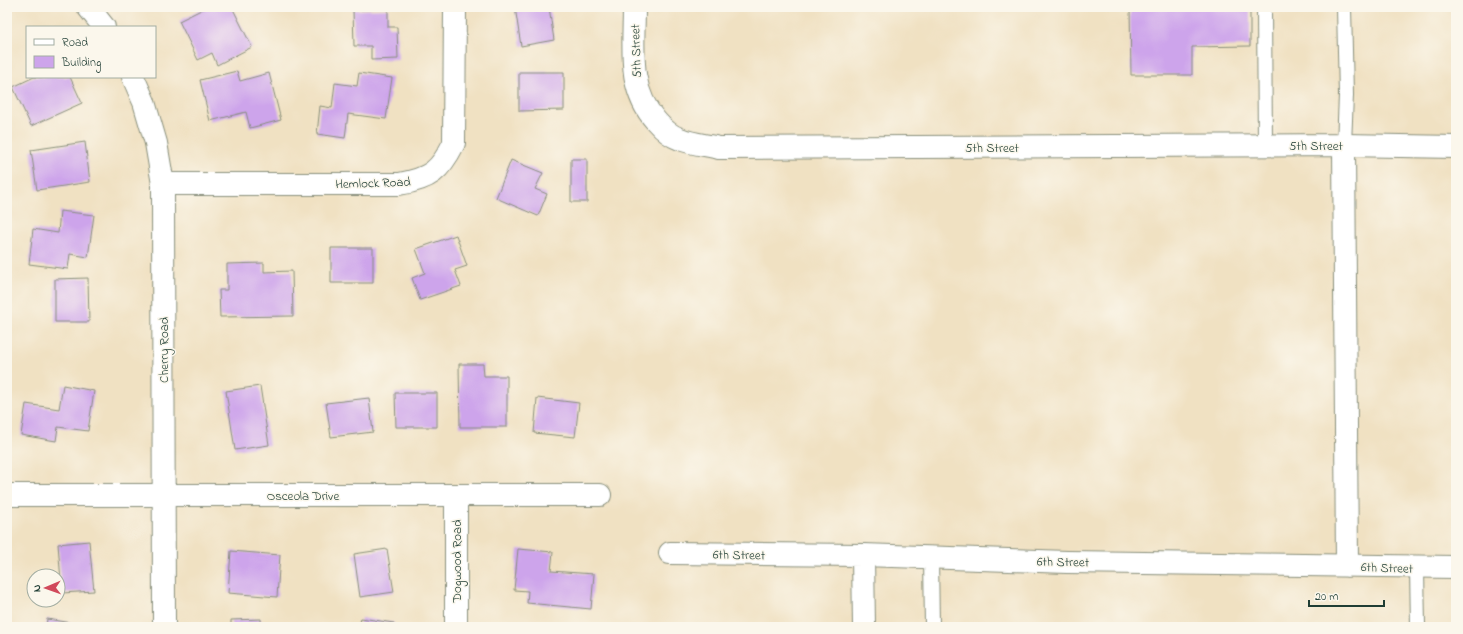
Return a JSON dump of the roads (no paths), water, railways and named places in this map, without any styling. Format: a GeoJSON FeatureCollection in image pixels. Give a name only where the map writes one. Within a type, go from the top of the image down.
{"type":"FeatureCollection","features":[{"type":"Feature","properties":{"kind":"street"},"geometry":{"type":"LineString","coordinates":[[88,7],[103,26]]}},
{"type":"Feature","properties":{"kind":"street","name":"Hemlock Road"},"geometry":{"type":"LineString","coordinates":[[163,184],[399,184],[417,181],[433,173],[446,160],[454,143],[455,7]]}},
{"type":"Feature","properties":{"kind":"street","name":"5th Street"},"geometry":{"type":"LineString","coordinates":[[634,7],[634,66],[638,91],[647,111],[661,127],[679,139],[719,148],[1265,145],[1344,145],[1456,148]]}},
{"type":"Feature","properties":{"kind":"street","name":"Cherry Road"},"geometry":{"type":"LineString","coordinates":[[133,78],[144,102],[156,144],[163,184],[164,627]]}},
{"type":"Feature","properties":{"kind":"street"},"geometry":{"type":"LineString","coordinates":[[1344,145],[1347,566]]}},
{"type":"Feature","properties":{"kind":"street","name":"Osceola Drive"},"geometry":{"type":"LineString","coordinates":[[7,494],[600,495]]}},
{"type":"Feature","properties":{"kind":"street","name":"Dogwood Road"},"geometry":{"type":"LineString","coordinates":[[456,494],[456,627]]}},
{"type":"Feature","properties":{"kind":"street","name":"6th Street"},"geometry":{"type":"LineString","coordinates":[[670,553],[863,555],[1067,562],[1417,568],[1456,567]]}},
{"type":"Feature","properties":{"kind":"street"},"geometry":{"type":"LineString","coordinates":[[863,555],[864,627]]}},
{"type":"Feature","properties":{"kind":"lane"},"geometry":{"type":"LineString","coordinates":[[1264,7],[1265,145]]}},
{"type":"Feature","properties":{"kind":"lane"},"geometry":{"type":"LineString","coordinates":[[1344,7],[1346,95],[1344,145]]}},
{"type":"Feature","properties":{"kind":"lane"},"geometry":{"type":"LineString","coordinates":[[931,557],[932,627]]}},
{"type":"Feature","properties":{"kind":"lane"},"geometry":{"type":"LineString","coordinates":[[1417,568],[1418,627]]}}]}
